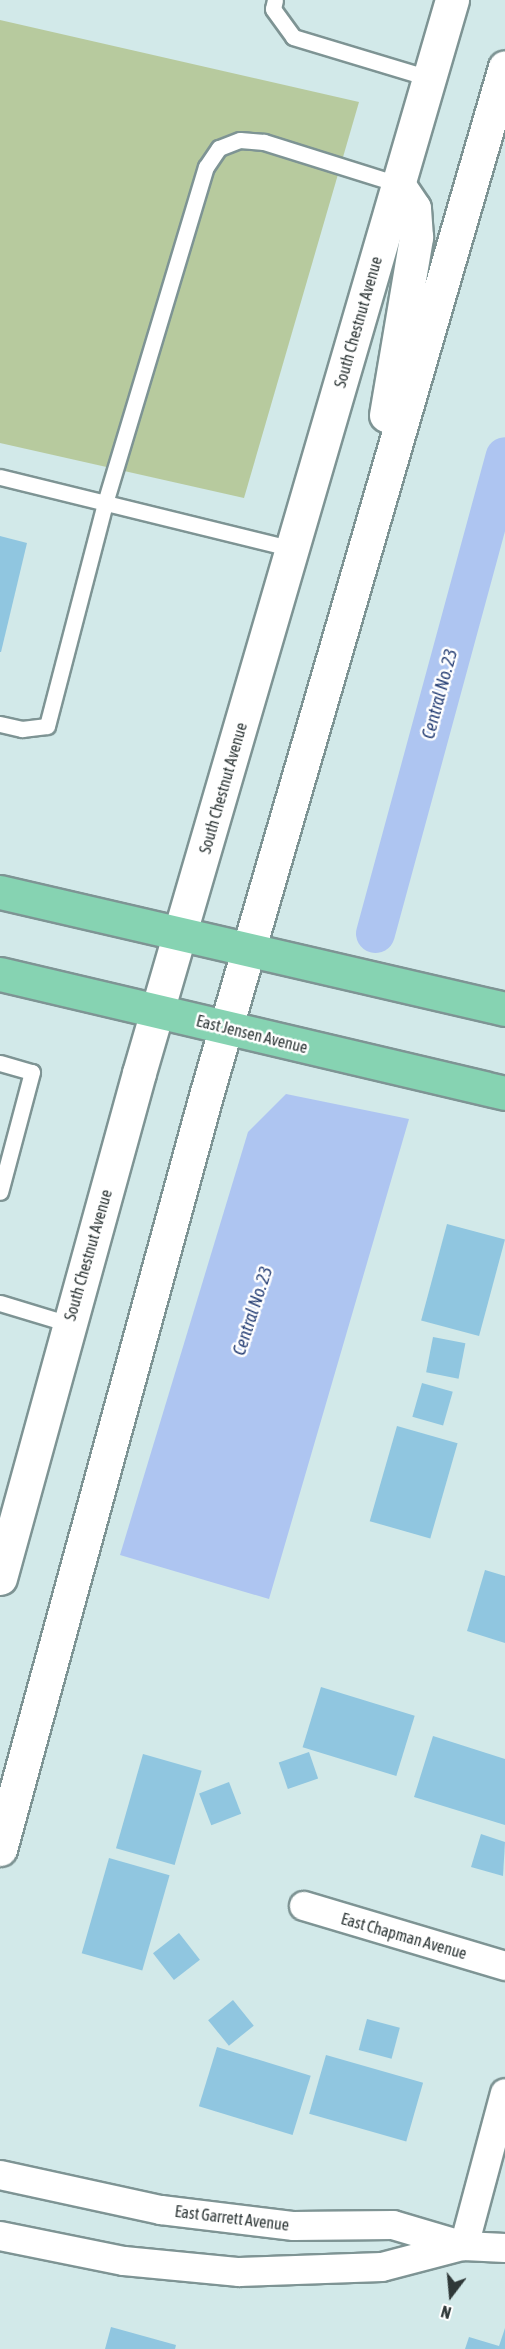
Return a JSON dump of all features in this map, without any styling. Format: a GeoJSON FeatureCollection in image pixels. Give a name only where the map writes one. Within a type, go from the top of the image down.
{"type":"FeatureCollection","features":[{"type":"Feature","properties":{"kind":"main road","name":"South Chestnut Avenue"},"geometry":{"type":"LineString","coordinates":[[0,1578],[69,1324],[180,934],[452,0]]}},
{"type":"Feature","properties":{"kind":"main road"},"geometry":{"type":"LineString","coordinates":[[0,1849],[225,1028],[505,67]]}},
{"type":"Feature","properties":{"kind":"main road"},"geometry":{"type":"LineString","coordinates":[[366,545],[415,246],[414,208],[398,184]]}},
{"type":"Feature","properties":{"kind":"main road"},"geometry":{"type":"LineString","coordinates":[[0,892],[248,950],[503,1002]]}},
{"type":"Feature","properties":{"kind":"main road","name":"East Jensen Avenue"},"geometry":{"type":"LineString","coordinates":[[0,974],[505,1093]]}},
{"type":"Feature","properties":{"kind":"street","name":"East Chapman Avenue"},"geometry":{"type":"LineString","coordinates":[[304,1906],[505,1966]]}},
{"type":"Feature","properties":{"kind":"street"},"geometry":{"type":"LineString","coordinates":[[464,2246],[505,2093]]}},
{"type":"Feature","properties":{"kind":"street","name":"East Garrett Avenue"},"geometry":{"type":"LineString","coordinates":[[0,2175],[161,2210],[294,2226],[393,2225],[464,2246],[505,2248]]}},
{"type":"Feature","properties":{"kind":"street","name":"East Garrett Avenue"},"geometry":{"type":"LineString","coordinates":[[0,2236],[124,2261],[239,2271],[382,2267],[464,2246]]}},
{"type":"Feature","properties":{"kind":"lane"},"geometry":{"type":"LineString","coordinates":[[275,0],[273,9],[293,37],[429,78]]}},
{"type":"Feature","properties":{"kind":"lane"},"geometry":{"type":"LineString","coordinates":[[0,724],[22,729],[47,726],[105,503],[206,167],[219,148],[240,141],[264,142],[398,184]]}},
{"type":"Feature","properties":{"kind":"lane"},"geometry":{"type":"LineString","coordinates":[[0,477],[293,549]]}},
{"type":"Feature","properties":{"kind":"lane"},"geometry":{"type":"LineString","coordinates":[[0,1063],[32,1072],[0,1192]]}},
{"type":"Feature","properties":{"kind":"lane"},"geometry":{"type":"LineString","coordinates":[[0,1303],[69,1324]]}},
{"type":"Feature","properties":{"kind":"green space"},"geometry":{"type":"Polygon","coordinates":[[[0,20],[359,102],[244,498],[0,443],[0,20]]]}},
{"type":"Feature","properties":{"kind":"water"},"geometry":{"type":"Polygon","coordinates":[[[286,1094],[409,1119],[269,1599],[120,1555],[248,1132],[286,1094]]]}},
{"type":"Feature","properties":{"kind":"building"},"geometry":{"type":"Polygon","coordinates":[[[0,536],[27,543],[1,652],[0,652],[0,536]]]}},
{"type":"Feature","properties":{"kind":"building"},"geometry":{"type":"Polygon","coordinates":[[[447,1224],[505,1240],[479,1336],[421,1321],[447,1224]]]}},
{"type":"Feature","properties":{"kind":"building"},"geometry":{"type":"Polygon","coordinates":[[[433,1337],[465,1343],[459,1379],[426,1372],[433,1337]]]}},
{"type":"Feature","properties":{"kind":"building"},"geometry":{"type":"Polygon","coordinates":[[[422,1383],[453,1392],[443,1425],[412,1417],[422,1383]]]}},
{"type":"Feature","properties":{"kind":"building"},"geometry":{"type":"Polygon","coordinates":[[[397,1426],[458,1443],[430,1539],[370,1521],[397,1426]]]}},
{"type":"Feature","properties":{"kind":"building"},"geometry":{"type":"Polygon","coordinates":[[[485,1570],[505,1576],[505,1643],[467,1631],[485,1570]]]}},
{"type":"Feature","properties":{"kind":"building"},"geometry":{"type":"Polygon","coordinates":[[[321,1687],[415,1716],[396,1776],[303,1747],[321,1687]]]}},
{"type":"Feature","properties":{"kind":"building"},"geometry":{"type":"Polygon","coordinates":[[[433,1736],[505,1759],[505,1825],[414,1797],[433,1736]]]}},
{"type":"Feature","properties":{"kind":"building"},"geometry":{"type":"Polygon","coordinates":[[[309,1752],[318,1778],[288,1789],[279,1762],[309,1752]]]}},
{"type":"Feature","properties":{"kind":"building"},"geometry":{"type":"Polygon","coordinates":[[[143,1754],[202,1771],[175,1865],[116,1848],[143,1754]]]}},
{"type":"Feature","properties":{"kind":"building"},"geometry":{"type":"Polygon","coordinates":[[[229,1782],[241,1814],[211,1825],[199,1793],[229,1782]]]}},
{"type":"Feature","properties":{"kind":"building"},"geometry":{"type":"Polygon","coordinates":[[[481,1834],[505,1842],[503,1876],[471,1867],[481,1834]]]}},
{"type":"Feature","properties":{"kind":"building"},"geometry":{"type":"Polygon","coordinates":[[[109,1858],[170,1875],[142,1971],[82,1953],[109,1858]]]}},
{"type":"Feature","properties":{"kind":"building"},"geometry":{"type":"Polygon","coordinates":[[[179,1933],[200,1960],[174,1980],[153,1953],[179,1933]]]}},
{"type":"Feature","properties":{"kind":"building"},"geometry":{"type":"Polygon","coordinates":[[[233,2000],[254,2026],[229,2046],[208,2020],[233,2000]]]}},
{"type":"Feature","properties":{"kind":"building"},"geometry":{"type":"Polygon","coordinates":[[[367,2019],[400,2028],[392,2059],[359,2050],[367,2019]]]}},
{"type":"Feature","properties":{"kind":"building"},"geometry":{"type":"Polygon","coordinates":[[[217,2047],[311,2076],[293,2135],[199,2106],[217,2047]]]}},
{"type":"Feature","properties":{"kind":"building"},"geometry":{"type":"Polygon","coordinates":[[[326,2055],[423,2083],[406,2141],[309,2114],[326,2055]]]}},
{"type":"Feature","properties":{"kind":"building"},"geometry":{"type":"Polygon","coordinates":[[[111,2327],[176,2345],[175,2349],[105,2349],[111,2327]]]}},
{"type":"Feature","properties":{"kind":"building"},"geometry":{"type":"Polygon","coordinates":[[[505,2328],[505,2349],[465,2349],[469,2337],[499,2346],[505,2328]]]}},
{"type":"Feature","properties":{"kind":"waterway","name":"Central No. 23"},"geometry":{"type":"LineString","coordinates":[[375,933],[505,456]]}}]}
